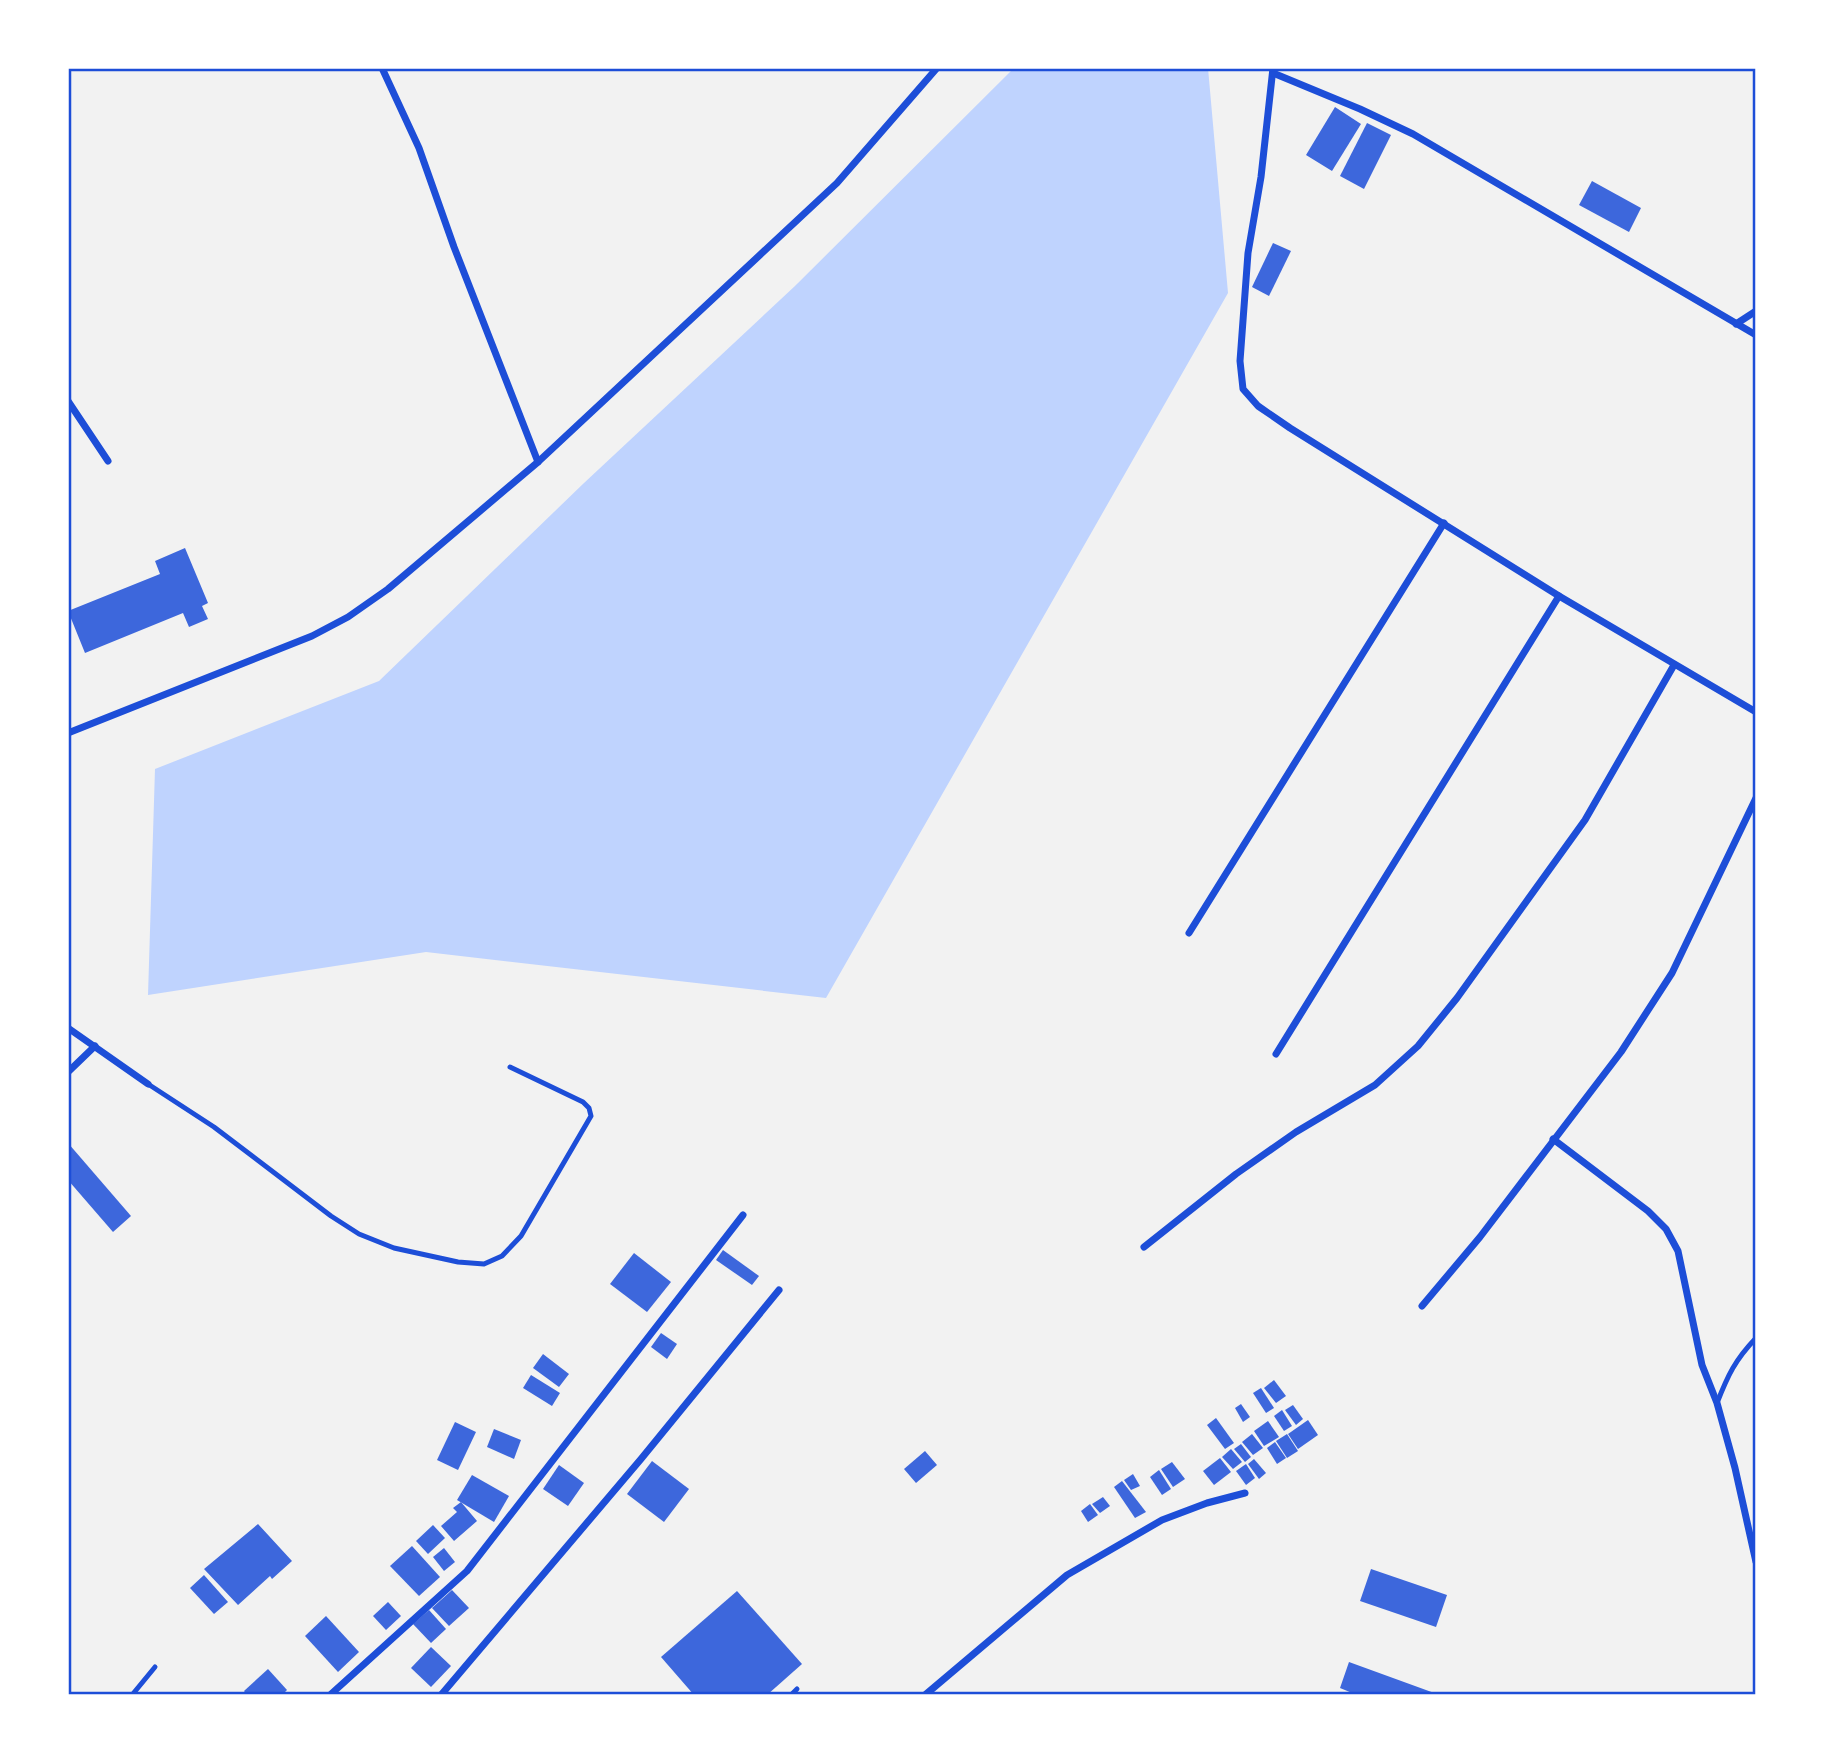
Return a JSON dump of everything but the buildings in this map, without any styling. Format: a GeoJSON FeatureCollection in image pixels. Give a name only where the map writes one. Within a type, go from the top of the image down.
{"type":"FeatureCollection","features":[{"type":"Feature","properties":{"kind":"street"},"geometry":{"type":"LineString","coordinates":[[382,68],[419,148],[454,247],[538,462]]}},
{"type":"Feature","properties":{"kind":"street"},"geometry":{"type":"LineString","coordinates":[[68,733],[312,636],[348,617],[387,589],[538,462],[837,183],[937,68]]}},
{"type":"Feature","properties":{"kind":"street"},"geometry":{"type":"LineString","coordinates":[[1756,335],[1413,134],[1273,71],[1261,177],[1248,253],[1240,362],[1243,389],[1258,405],[1290,428],[1559,596],[1756,712]]}},
{"type":"Feature","properties":{"kind":"street"},"geometry":{"type":"LineString","coordinates":[[1736,324],[1756,311]]}},
{"type":"Feature","properties":{"kind":"street"},"geometry":{"type":"LineString","coordinates":[[68,401],[108,461]]}},
{"type":"Feature","properties":{"kind":"street"},"geometry":{"type":"LineString","coordinates":[[1189,933],[1444,523]]}},
{"type":"Feature","properties":{"kind":"street"},"geometry":{"type":"LineString","coordinates":[[1276,1054],[1559,596]]}},
{"type":"Feature","properties":{"kind":"street"},"geometry":{"type":"LineString","coordinates":[[1144,1247],[1236,1174],[1296,1132],[1375,1085],[1418,1046],[1457,998],[1585,821],[1674,665]]}},
{"type":"Feature","properties":{"kind":"street"},"geometry":{"type":"LineString","coordinates":[[1422,1306],[1480,1237],[1621,1052],[1672,973],[1756,798]]}},
{"type":"Feature","properties":{"kind":"street"},"geometry":{"type":"LineString","coordinates":[[68,1028],[148,1084]]}},
{"type":"Feature","properties":{"kind":"street"},"geometry":{"type":"LineString","coordinates":[[68,1072],[95,1046]]}},
{"type":"Feature","properties":{"kind":"street"},"geometry":{"type":"LineString","coordinates":[[1553,1139],[1648,1211],[1666,1229],[1678,1251],[1702,1365],[1717,1403],[1735,1468],[1756,1562]]}},
{"type":"Feature","properties":{"kind":"street"},"geometry":{"type":"LineString","coordinates":[[330,1695],[467,1571],[743,1215]]}},
{"type":"Feature","properties":{"kind":"street"},"geometry":{"type":"LineString","coordinates":[[441,1695],[641,1459],[779,1290]]}},
{"type":"Feature","properties":{"kind":"street"},"geometry":{"type":"LineString","coordinates":[[925,1695],[1066,1575],[1162,1520],[1207,1503],[1245,1493]]}},
{"type":"Feature","properties":{"kind":"lane"},"geometry":{"type":"LineString","coordinates":[[148,1084],[214,1127],[331,1216],[359,1234],[394,1248],[458,1262],[484,1264],[502,1256],[521,1236],[591,1116],[589,1108],[583,1102],[510,1066]]}},
{"type":"Feature","properties":{"kind":"lane"},"geometry":{"type":"LineString","coordinates":[[1717,1403],[1738,1356],[1756,1338]]}},
{"type":"Feature","properties":{"kind":"lane"},"geometry":{"type":"LineString","coordinates":[[132,1695],[155,1667]]}},
{"type":"Feature","properties":{"kind":"lane"},"geometry":{"type":"LineString","coordinates":[[791,1695],[797,1689]]}},
{"type":"Feature","properties":{"kind":"water"},"geometry":{"type":"Polygon","coordinates":[[[1208,68],[1228,293],[826,998],[426,952],[148,995],[155,769],[379,681],[584,483],[795,286],[1012,70],[1208,68]]]}}]}
